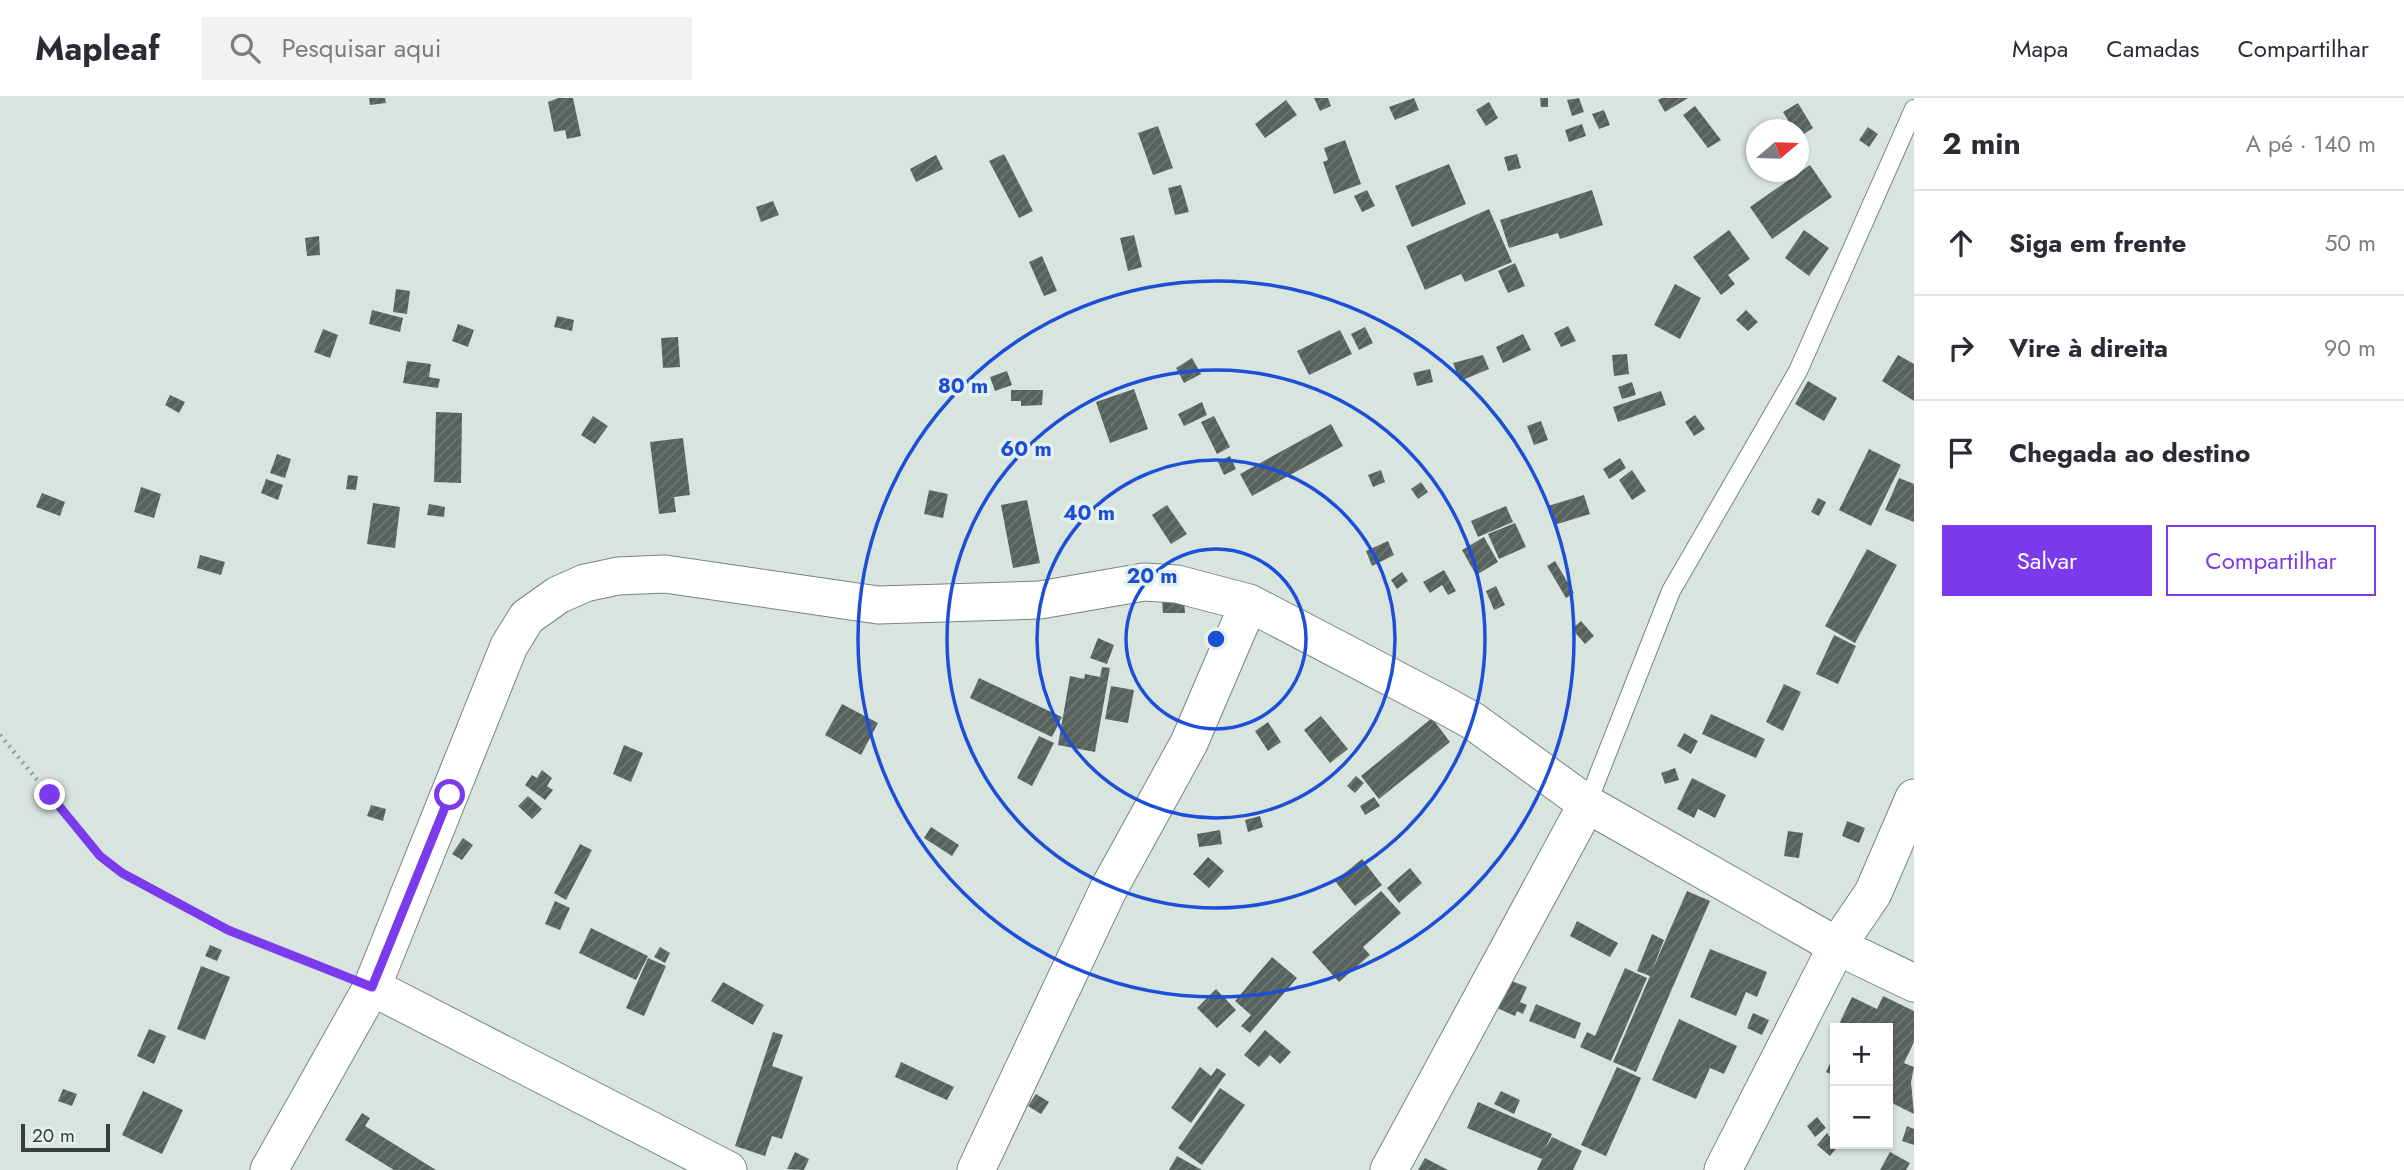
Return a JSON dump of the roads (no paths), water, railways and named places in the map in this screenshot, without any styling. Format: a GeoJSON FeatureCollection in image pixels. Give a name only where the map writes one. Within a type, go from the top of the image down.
{"type":"FeatureCollection","features":[{"type":"Feature","properties":{"kind":"street"},"geometry":{"type":"LineString","coordinates":[[269,1170],[372,987],[509,646],[527,617],[558,595],[585,583],[618,576],[665,574],[878,605],[1040,600],[1144,582],[1177,584],[1249,603],[1473,721],[1587,804],[1837,947],[1914,983]]}},
{"type":"Feature","properties":{"kind":"street"},"geometry":{"type":"LineString","coordinates":[[976,1170],[1108,891],[1189,744],[1249,603]]}},
{"type":"Feature","properties":{"kind":"street"},"geometry":{"type":"LineString","coordinates":[[1723,1170],[1837,947],[1872,893],[1914,798]]}},
{"type":"Feature","properties":{"kind":"street"},"geometry":{"type":"LineString","coordinates":[[1389,1170],[1587,804]]}},
{"type":"Feature","properties":{"kind":"street"},"geometry":{"type":"LineString","coordinates":[[372,987],[728,1170]]}},
{"type":"Feature","properties":{"kind":"lane"},"geometry":{"type":"LineString","coordinates":[[1587,804],[1671,591],[1798,371],[1914,110]]}}]}
